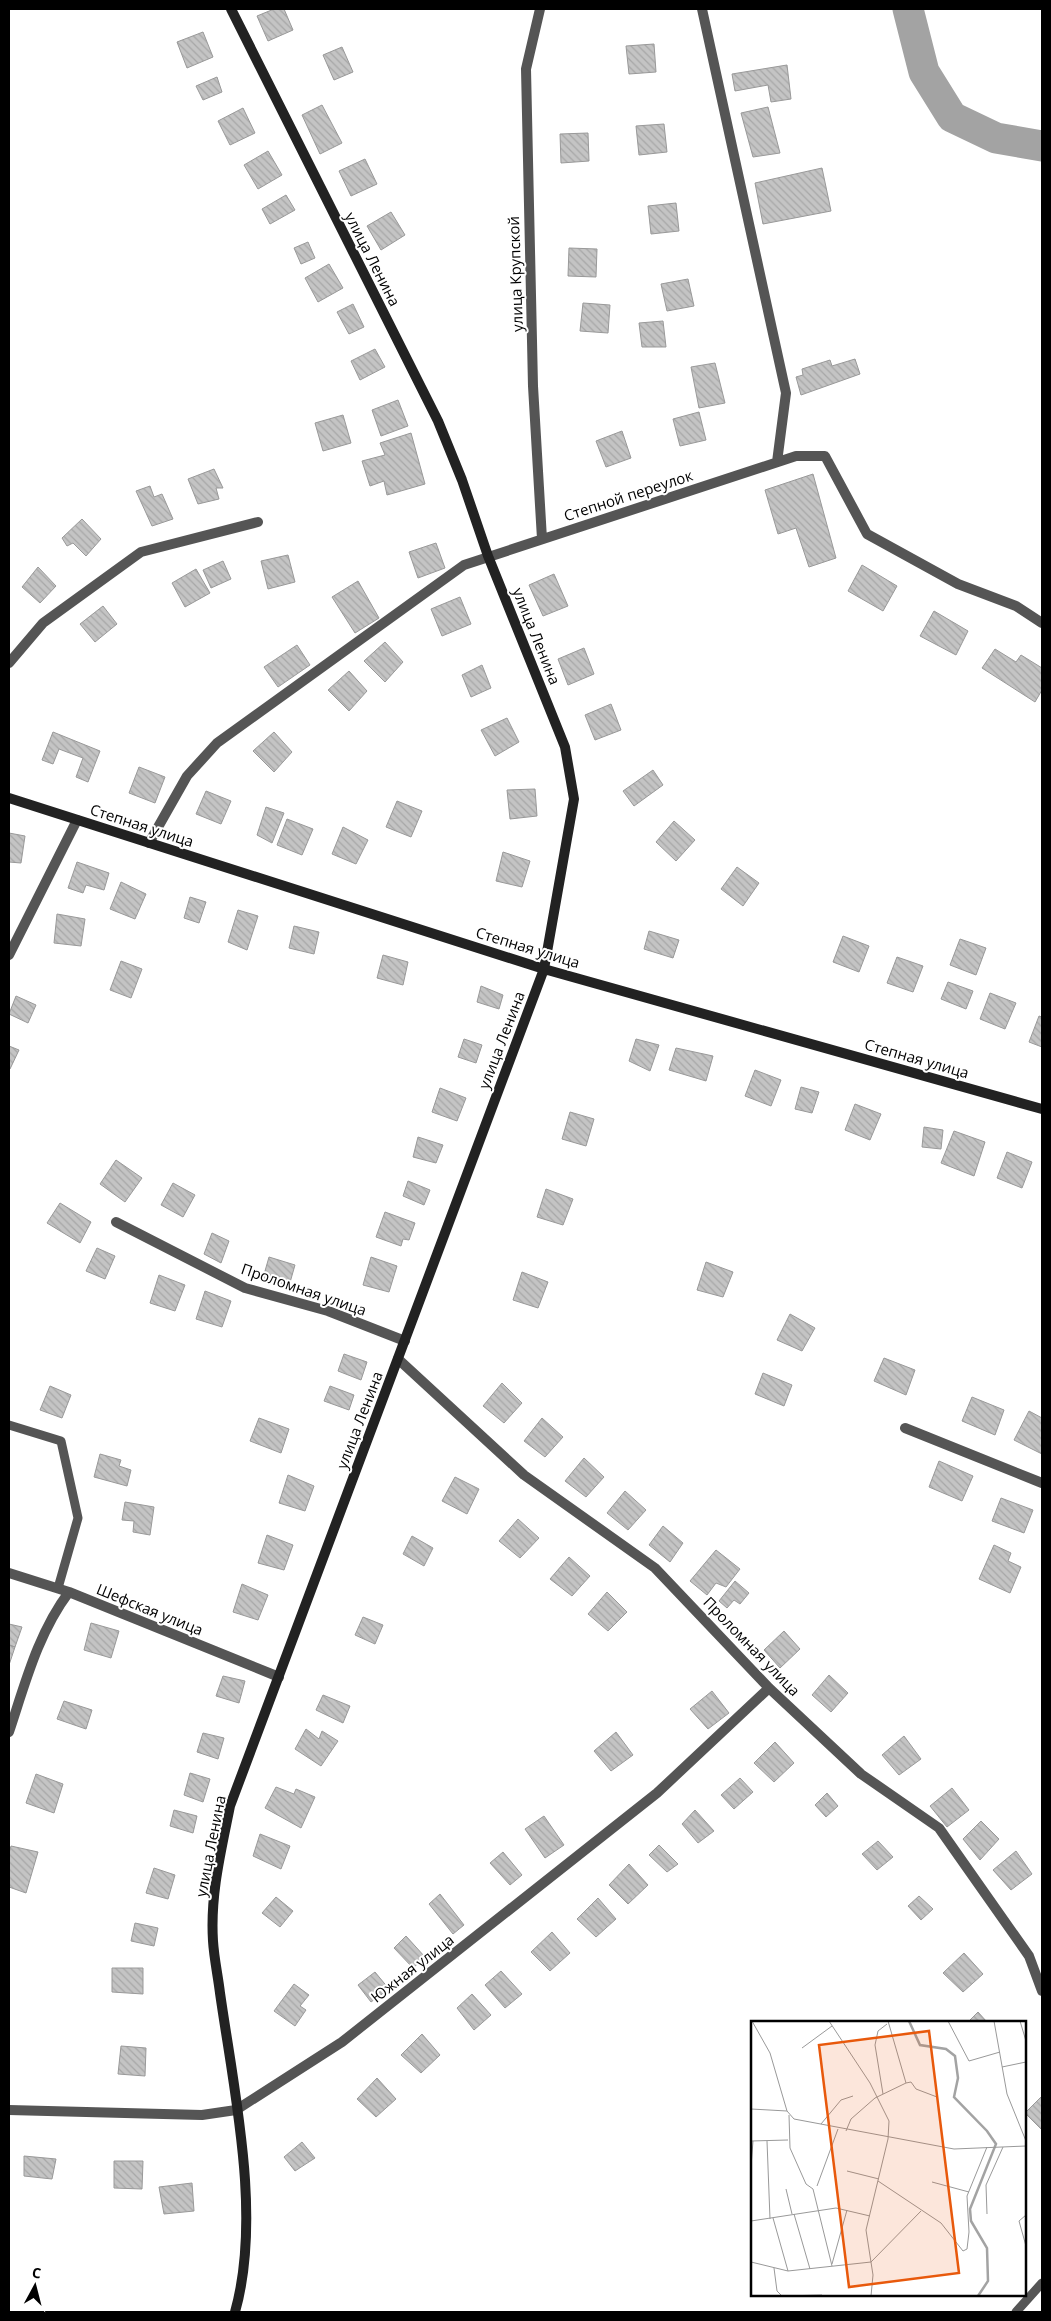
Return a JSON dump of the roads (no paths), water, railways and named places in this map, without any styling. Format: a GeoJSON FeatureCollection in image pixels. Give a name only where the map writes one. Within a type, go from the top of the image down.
{"type":"FeatureCollection","features":[{"type":"Feature","properties":{"kind":"street","name":"улица Ленина"},"geometry":{"type":"LineString","coordinates":[[231,9],[438,421],[462,480],[488,556],[565,747],[574,799],[544,969],[230,1806],[214,1889],[213,1941],[245,2175],[246,2236],[239,2296],[235,2312]]}},
{"type":"Feature","properties":{"kind":"street","name":"улица Крупской"},"geometry":{"type":"LineString","coordinates":[[540,9],[526,69],[533,376],[542,539]]}},
{"type":"Feature","properties":{"kind":"street"},"geometry":{"type":"LineString","coordinates":[[702,9],[707,40],[786,393],[777,462]]}},
{"type":"Feature","properties":{"kind":"street","name":"Степной переулок"},"geometry":{"type":"LineString","coordinates":[[488,556],[796,456],[825,456],[867,534],[958,584],[1016,606],[1042,623]]}},
{"type":"Feature","properties":{"kind":"street"},"geometry":{"type":"LineString","coordinates":[[9,663],[43,623],[141,552],[258,522]]}},
{"type":"Feature","properties":{"kind":"street"},"geometry":{"type":"LineString","coordinates":[[149,843],[187,776],[217,743],[464,565],[488,556]]}},
{"type":"Feature","properties":{"kind":"street","name":"Степная улица"},"geometry":{"type":"LineString","coordinates":[[9,798],[544,969],[1042,1109]]}},
{"type":"Feature","properties":{"kind":"street"},"geometry":{"type":"LineString","coordinates":[[9,955],[77,820]]}},
{"type":"Feature","properties":{"kind":"street","name":"Проломная улица"},"geometry":{"type":"LineString","coordinates":[[116,1222],[245,1288],[328,1311],[405,1341]]}},
{"type":"Feature","properties":{"kind":"street","name":"Проломная улица"},"geometry":{"type":"LineString","coordinates":[[398,1359],[524,1475],[655,1568],[770,1688],[861,1774],[939,1828],[1029,1956],[1042,1991]]}},
{"type":"Feature","properties":{"kind":"street"},"geometry":{"type":"LineString","coordinates":[[905,1428],[1042,1483]]}},
{"type":"Feature","properties":{"kind":"street","name":"Шефская улица"},"geometry":{"type":"LineString","coordinates":[[9,1573],[69,1592],[279,1677]]}},
{"type":"Feature","properties":{"kind":"street"},"geometry":{"type":"LineString","coordinates":[[9,1732],[37,1649],[61,1603],[69,1592]]}},
{"type":"Feature","properties":{"kind":"street","name":"Южная улица"},"geometry":{"type":"LineString","coordinates":[[9,2110],[202,2116],[236,2110],[342,2042],[649,1799],[770,1688]]}},
{"type":"Feature","properties":{"kind":"lane"},"geometry":{"type":"LineString","coordinates":[[9,1425],[61,1441],[78,1518],[58,1588]]}},
{"type":"Feature","properties":{"kind":"lane"},"geometry":{"type":"LineString","coordinates":[[1016,2312],[1042,2283]]}},
{"type":"Feature","properties":{"kind":"waterway"},"geometry":{"type":"LineString","coordinates":[[908,9],[924,72],[952,117],[996,138],[1042,146]]}}]}
